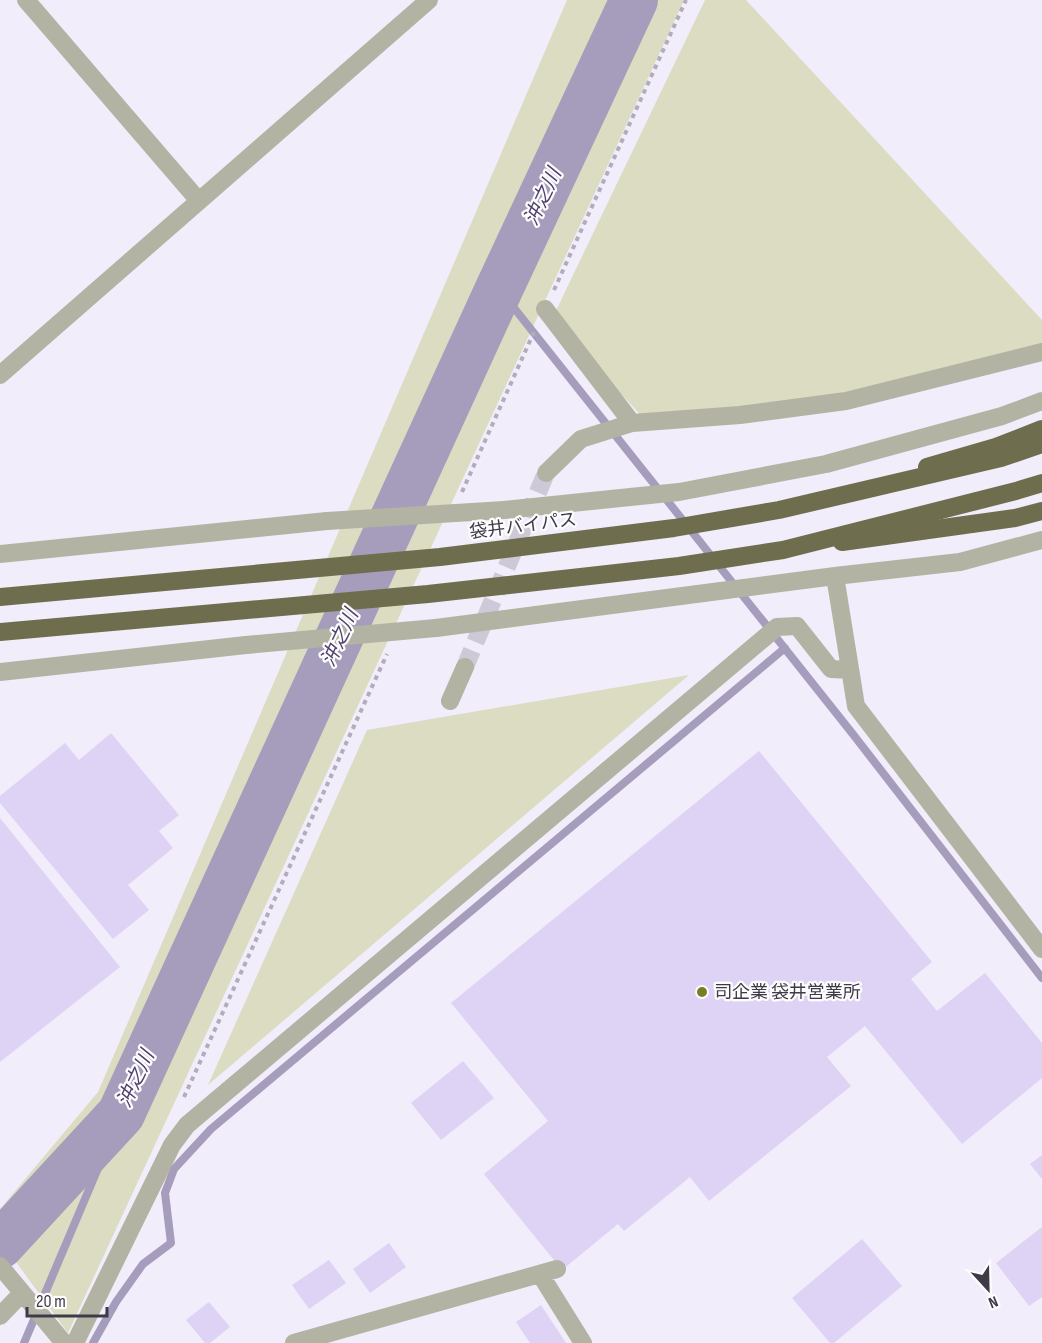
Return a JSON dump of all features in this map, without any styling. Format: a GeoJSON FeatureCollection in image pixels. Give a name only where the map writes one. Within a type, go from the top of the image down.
{"type":"FeatureCollection","features":[{"type":"Feature","properties":{"kind":"highway"},"geometry":{"type":"LineString","coordinates":[[778,510],[996,447],[1042,429]]}},
{"type":"Feature","properties":{"kind":"highway","name":"袋井バイパス"},"geometry":{"type":"LineString","coordinates":[[0,597],[440,557],[674,528],[778,510],[1001,458],[1042,444]]}},
{"type":"Feature","properties":{"kind":"highway"},"geometry":{"type":"LineString","coordinates":[[783,550],[1042,483]]}},
{"type":"Feature","properties":{"kind":"highway"},"geometry":{"type":"LineString","coordinates":[[0,632],[428,594],[679,566],[1016,518],[1042,511]]}},
{"type":"Feature","properties":{"kind":"street"},"geometry":{"type":"LineString","coordinates":[[26,0],[199,201]]}},
{"type":"Feature","properties":{"kind":"street"},"geometry":{"type":"LineString","coordinates":[[0,375],[429,0]]}},
{"type":"Feature","properties":{"kind":"street"},"geometry":{"type":"LineString","coordinates":[[545,309],[632,423]]}},
{"type":"Feature","properties":{"kind":"street"},"geometry":{"type":"LineString","coordinates":[[546,473],[581,438],[632,423],[740,415],[846,401],[1042,352]]}},
{"type":"Feature","properties":{"kind":"street"},"geometry":{"type":"LineString","coordinates":[[0,554],[327,521],[504,510],[679,492],[826,464],[1002,416],[1042,401]]}},
{"type":"Feature","properties":{"kind":"street"},"geometry":{"type":"LineString","coordinates":[[0,672],[246,645],[436,628],[960,562],[1042,540]]}},
{"type":"Feature","properties":{"kind":"street"},"geometry":{"type":"LineString","coordinates":[[835,576],[856,706],[1042,949]]}},
{"type":"Feature","properties":{"kind":"street"},"geometry":{"type":"LineString","coordinates":[[75,1343],[172,1145],[187,1125],[777,627],[797,626],[831,669],[850,670]]}},
{"type":"Feature","properties":{"kind":"street"},"geometry":{"type":"LineString","coordinates":[[450,701],[465,667]]}},
{"type":"Feature","properties":{"kind":"street"},"geometry":{"type":"LineString","coordinates":[[0,1266],[64,1343]]}},
{"type":"Feature","properties":{"kind":"street"},"geometry":{"type":"LineString","coordinates":[[294,1343],[549,1272],[584,1343]]}},
{"type":"Feature","properties":{"kind":"street"},"geometry":{"type":"LineString","coordinates":[[0,1316],[22,1293]]}},
{"type":"Feature","properties":{"kind":"green space"},"geometry":{"type":"Polygon","coordinates":[[[567,0],[684,0],[68,1333],[0,1240],[0,1209],[98,1092],[567,0]]]}},
{"type":"Feature","properties":{"kind":"green space"},"geometry":{"type":"Polygon","coordinates":[[[705,0],[746,0],[1042,320],[1042,351],[822,404],[647,422],[552,319],[705,0]]]}},
{"type":"Feature","properties":{"kind":"green space"},"geometry":{"type":"Polygon","coordinates":[[[689,675],[208,1085],[367,730],[689,675]]]}},
{"type":"Feature","properties":{"kind":"building"},"geometry":{"type":"Polygon","coordinates":[[[111,733],[179,815],[159,831],[173,848],[128,885],[149,910],[113,939],[0,803],[0,796],[65,743],[79,760],[111,733]]]}},
{"type":"Feature","properties":{"kind":"building"},"geometry":{"type":"Polygon","coordinates":[[[759,751],[932,962],[911,979],[937,1011],[985,973],[1042,1043],[1042,1078],[962,1144],[865,1026],[827,1057],[851,1086],[709,1201],[690,1177],[624,1231],[618,1224],[562,1270],[484,1174],[548,1121],[451,1003],[759,751]]]}},
{"type":"Feature","properties":{"kind":"building"},"geometry":{"type":"Polygon","coordinates":[[[0,818],[120,967],[0,1062],[0,818]]]}},
{"type":"Feature","properties":{"kind":"building"},"geometry":{"type":"Polygon","coordinates":[[[463,1061],[494,1098],[441,1140],[411,1103],[463,1061]]]}},
{"type":"Feature","properties":{"kind":"building"},"geometry":{"type":"Polygon","coordinates":[[[1042,1155],[1042,1179],[1030,1164],[1042,1155]]]}},
{"type":"Feature","properties":{"kind":"building"},"geometry":{"type":"Polygon","coordinates":[[[1042,1227],[1042,1297],[1029,1306],[996,1263],[1042,1227]]]}},
{"type":"Feature","properties":{"kind":"building"},"geometry":{"type":"Polygon","coordinates":[[[862,1239],[902,1286],[834,1343],[830,1343],[792,1298],[862,1239]]]}},
{"type":"Feature","properties":{"kind":"building"},"geometry":{"type":"Polygon","coordinates":[[[389,1243],[406,1267],[370,1293],[353,1269],[389,1243]]]}},
{"type":"Feature","properties":{"kind":"building"},"geometry":{"type":"Polygon","coordinates":[[[329,1260],[346,1283],[309,1309],[292,1285],[329,1260]]]}},
{"type":"Feature","properties":{"kind":"building"},"geometry":{"type":"Polygon","coordinates":[[[209,1302],[230,1327],[210,1343],[205,1343],[186,1320],[209,1302]]]}},
{"type":"Feature","properties":{"kind":"building"},"geometry":{"type":"Polygon","coordinates":[[[541,1305],[566,1343],[530,1343],[516,1322],[541,1305]]]}},
{"type":"Feature","properties":{"kind":"waterway","name":"沖之川"},"geometry":{"type":"LineString","coordinates":[[0,1245],[121,1114],[634,0]]}},
{"type":"Feature","properties":{"kind":"waterway"},"geometry":{"type":"LineString","coordinates":[[499,289],[852,733],[1042,978]]}},
{"type":"Feature","properties":{"kind":"waterway"},"geometry":{"type":"LineString","coordinates":[[93,1343],[116,1302],[143,1264],[171,1243],[165,1193],[174,1169],[211,1129],[785,648]]}},
{"type":"Feature","properties":{"kind":"waterway"},"geometry":{"type":"LineString","coordinates":[[24,1343],[121,1114]]}},
{"type":"Feature","properties":{"kind":"tunnel"},"geometry":{"type":"LineString","coordinates":[[465,667],[546,473]]}},
{"type":"Feature","properties":{"kind":"place","name":"司企業 袋井営業所"},"geometry":{"type":"Point","coordinates":[702,992]}}]}
